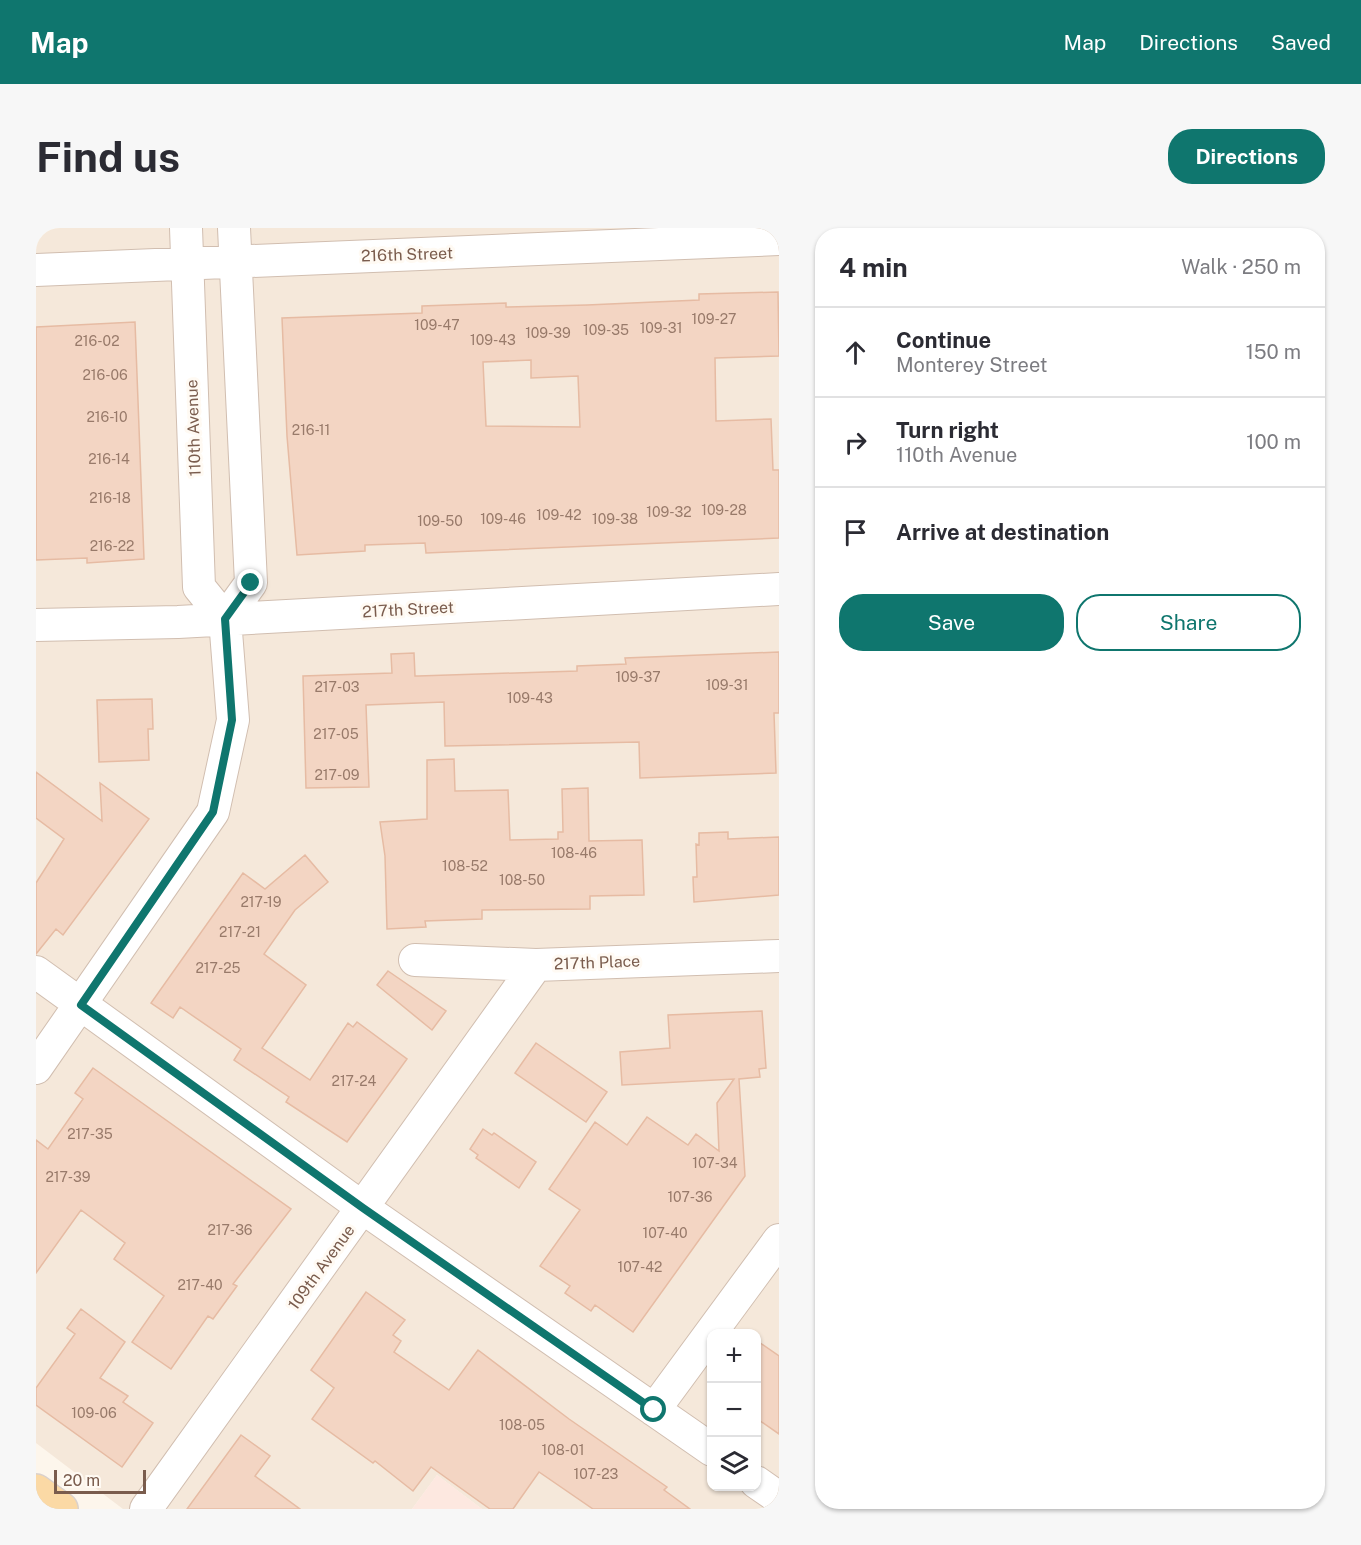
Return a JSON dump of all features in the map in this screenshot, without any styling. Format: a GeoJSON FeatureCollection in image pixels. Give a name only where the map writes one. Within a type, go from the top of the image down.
{"type":"FeatureCollection","features":[{"type":"Feature","properties":{"kind":"main road"},"geometry":{"type":"LineString","coordinates":[[36,1491],[61,1509]]}},
{"type":"Feature","properties":{"kind":"street","name":"110th Avenue"},"geometry":{"type":"LineString","coordinates":[[186,228],[199,587],[225,619]]}},
{"type":"Feature","properties":{"kind":"street"},"geometry":{"type":"LineString","coordinates":[[36,1068],[213,812],[232,720],[225,619],[251,583],[234,228]]}},
{"type":"Feature","properties":{"kind":"street","name":"216th Street"},"geometry":{"type":"LineString","coordinates":[[36,270],[779,239]]}},
{"type":"Feature","properties":{"kind":"street","name":"217th Street"},"geometry":{"type":"LineString","coordinates":[[36,625],[225,619],[779,589]]}},
{"type":"Feature","properties":{"kind":"street","name":"217th Place"},"geometry":{"type":"LineString","coordinates":[[415,960],[536,965],[779,956]]}},
{"type":"Feature","properties":{"kind":"street","name":"109th Avenue"},"geometry":{"type":"LineString","coordinates":[[146,1509],[536,965]]}},
{"type":"Feature","properties":{"kind":"street"},"geometry":{"type":"LineString","coordinates":[[36,972],[363,1208],[707,1447]]}},
{"type":"Feature","properties":{"kind":"street"},"geometry":{"type":"LineString","coordinates":[[654,1410],[779,1239]]}},
{"type":"Feature","properties":{"kind":"street"},"geometry":{"type":"LineString","coordinates":[[761,1485],[779,1498]]}},
{"type":"Feature","properties":{"kind":"shaded area"},"geometry":{"type":"Polygon","coordinates":[[[36,228],[779,228],[779,1509],[482,1509],[437,1475],[412,1509],[123,1509],[36,1443],[36,228]]]}},
{"type":"Feature","properties":{"kind":"shaded area"},"geometry":{"type":"Polygon","coordinates":[[[437,1475],[482,1509],[412,1509],[437,1475]]]}},
{"type":"Feature","properties":{"kind":"building"},"geometry":{"type":"Polygon","coordinates":[[[778,292],[779,356],[715,358],[716,421],[771,419],[773,470],[779,470],[779,538],[426,553],[425,543],[365,545],[365,551],[297,555],[287,436],[282,318],[422,313],[422,306],[506,303],[506,307],[699,300],[699,294],[778,292]],[[531,360],[483,362],[486,426],[580,427],[578,376],[531,378],[531,360]]]}},
{"type":"Feature","properties":{"kind":"building"},"geometry":{"type":"Polygon","coordinates":[[[135,322],[144,559],[87,563],[87,558],[36,560],[36,327],[135,322]]]}},
{"type":"Feature","properties":{"kind":"building"},"geometry":{"type":"Polygon","coordinates":[[[779,652],[779,713],[774,713],[776,773],[640,778],[639,742],[445,746],[444,702],[366,705],[369,787],[306,788],[303,676],[392,673],[391,654],[414,653],[415,676],[418,676],[577,671],[577,666],[626,664],[625,658],[779,652]]]}},
{"type":"Feature","properties":{"kind":"building"},"geometry":{"type":"Polygon","coordinates":[[[152,699],[153,729],[148,729],[149,760],[99,762],[97,700],[152,699]]]}},
{"type":"Feature","properties":{"kind":"building"},"geometry":{"type":"Polygon","coordinates":[[[454,759],[455,791],[508,790],[510,840],[558,839],[558,832],[563,832],[562,789],[588,788],[589,841],[642,840],[644,895],[590,896],[590,909],[482,910],[482,919],[425,921],[426,927],[387,929],[385,856],[380,822],[427,819],[427,760],[454,759]]]}},
{"type":"Feature","properties":{"kind":"building"},"geometry":{"type":"Polygon","coordinates":[[[36,772],[102,821],[100,783],[149,819],[63,935],[56,929],[36,954],[36,883],[64,839],[36,818],[36,772]]]}},
{"type":"Feature","properties":{"kind":"building"},"geometry":{"type":"Polygon","coordinates":[[[728,832],[728,839],[779,837],[779,895],[694,902],[693,877],[697,877],[696,844],[699,845],[699,833],[728,832]]]}},
{"type":"Feature","properties":{"kind":"building"},"geometry":{"type":"Polygon","coordinates":[[[305,855],[328,882],[295,910],[264,954],[306,985],[262,1048],[310,1080],[348,1023],[353,1027],[357,1022],[407,1059],[347,1142],[286,1102],[289,1097],[234,1060],[241,1049],[180,1007],[173,1018],[151,1003],[243,873],[265,889],[305,855]]]}},
{"type":"Feature","properties":{"kind":"building"},"geometry":{"type":"Polygon","coordinates":[[[388,971],[446,1011],[432,1030],[377,985],[388,971]]]}},
{"type":"Feature","properties":{"kind":"building"},"geometry":{"type":"Polygon","coordinates":[[[762,1011],[766,1068],[759,1069],[760,1077],[739,1079],[745,1176],[633,1332],[595,1305],[591,1311],[565,1293],[570,1286],[540,1266],[580,1210],[549,1189],[595,1122],[627,1145],[647,1117],[688,1145],[696,1134],[719,1151],[717,1103],[734,1079],[622,1085],[620,1052],[670,1048],[668,1015],[762,1011]]]}},
{"type":"Feature","properties":{"kind":"building"},"geometry":{"type":"Polygon","coordinates":[[[536,1043],[607,1092],[586,1122],[515,1073],[536,1043]]]}},
{"type":"Feature","properties":{"kind":"building"},"geometry":{"type":"Polygon","coordinates":[[[93,1068],[291,1209],[233,1284],[237,1286],[213,1319],[208,1316],[171,1369],[132,1342],[164,1296],[114,1259],[125,1243],[81,1210],[36,1273],[36,1140],[48,1149],[83,1099],[75,1093],[93,1068]]]}},
{"type":"Feature","properties":{"kind":"building"},"geometry":{"type":"Polygon","coordinates":[[[483,1129],[492,1135],[494,1133],[536,1162],[519,1188],[476,1158],[478,1155],[470,1149],[483,1129]]]}},
{"type":"Feature","properties":{"kind":"building"},"geometry":{"type":"Polygon","coordinates":[[[366,1292],[405,1320],[393,1335],[401,1341],[394,1352],[449,1390],[478,1350],[569,1419],[667,1487],[664,1490],[690,1509],[593,1509],[539,1472],[513,1509],[490,1509],[431,1467],[413,1491],[375,1461],[373,1463],[312,1419],[334,1388],[311,1370],[366,1292]]]}},
{"type":"Feature","properties":{"kind":"building"},"geometry":{"type":"Polygon","coordinates":[[[81,1309],[125,1342],[100,1378],[128,1396],[123,1402],[153,1423],[122,1467],[36,1405],[36,1388],[75,1334],[67,1328],[81,1309]]]}},
{"type":"Feature","properties":{"kind":"building"},"geometry":{"type":"Polygon","coordinates":[[[761,1343],[779,1356],[779,1434],[761,1421],[761,1343]]]}},
{"type":"Feature","properties":{"kind":"building"},"geometry":{"type":"Polygon","coordinates":[[[241,1435],[270,1456],[255,1476],[300,1509],[187,1509],[241,1435]]]}},
{"type":"Feature","properties":{"kind":"route"},"geometry":{"type":"LineString","coordinates":[[251,583],[225,619],[232,720],[213,812],[81,1005],[363,1208],[654,1410]]}}]}
